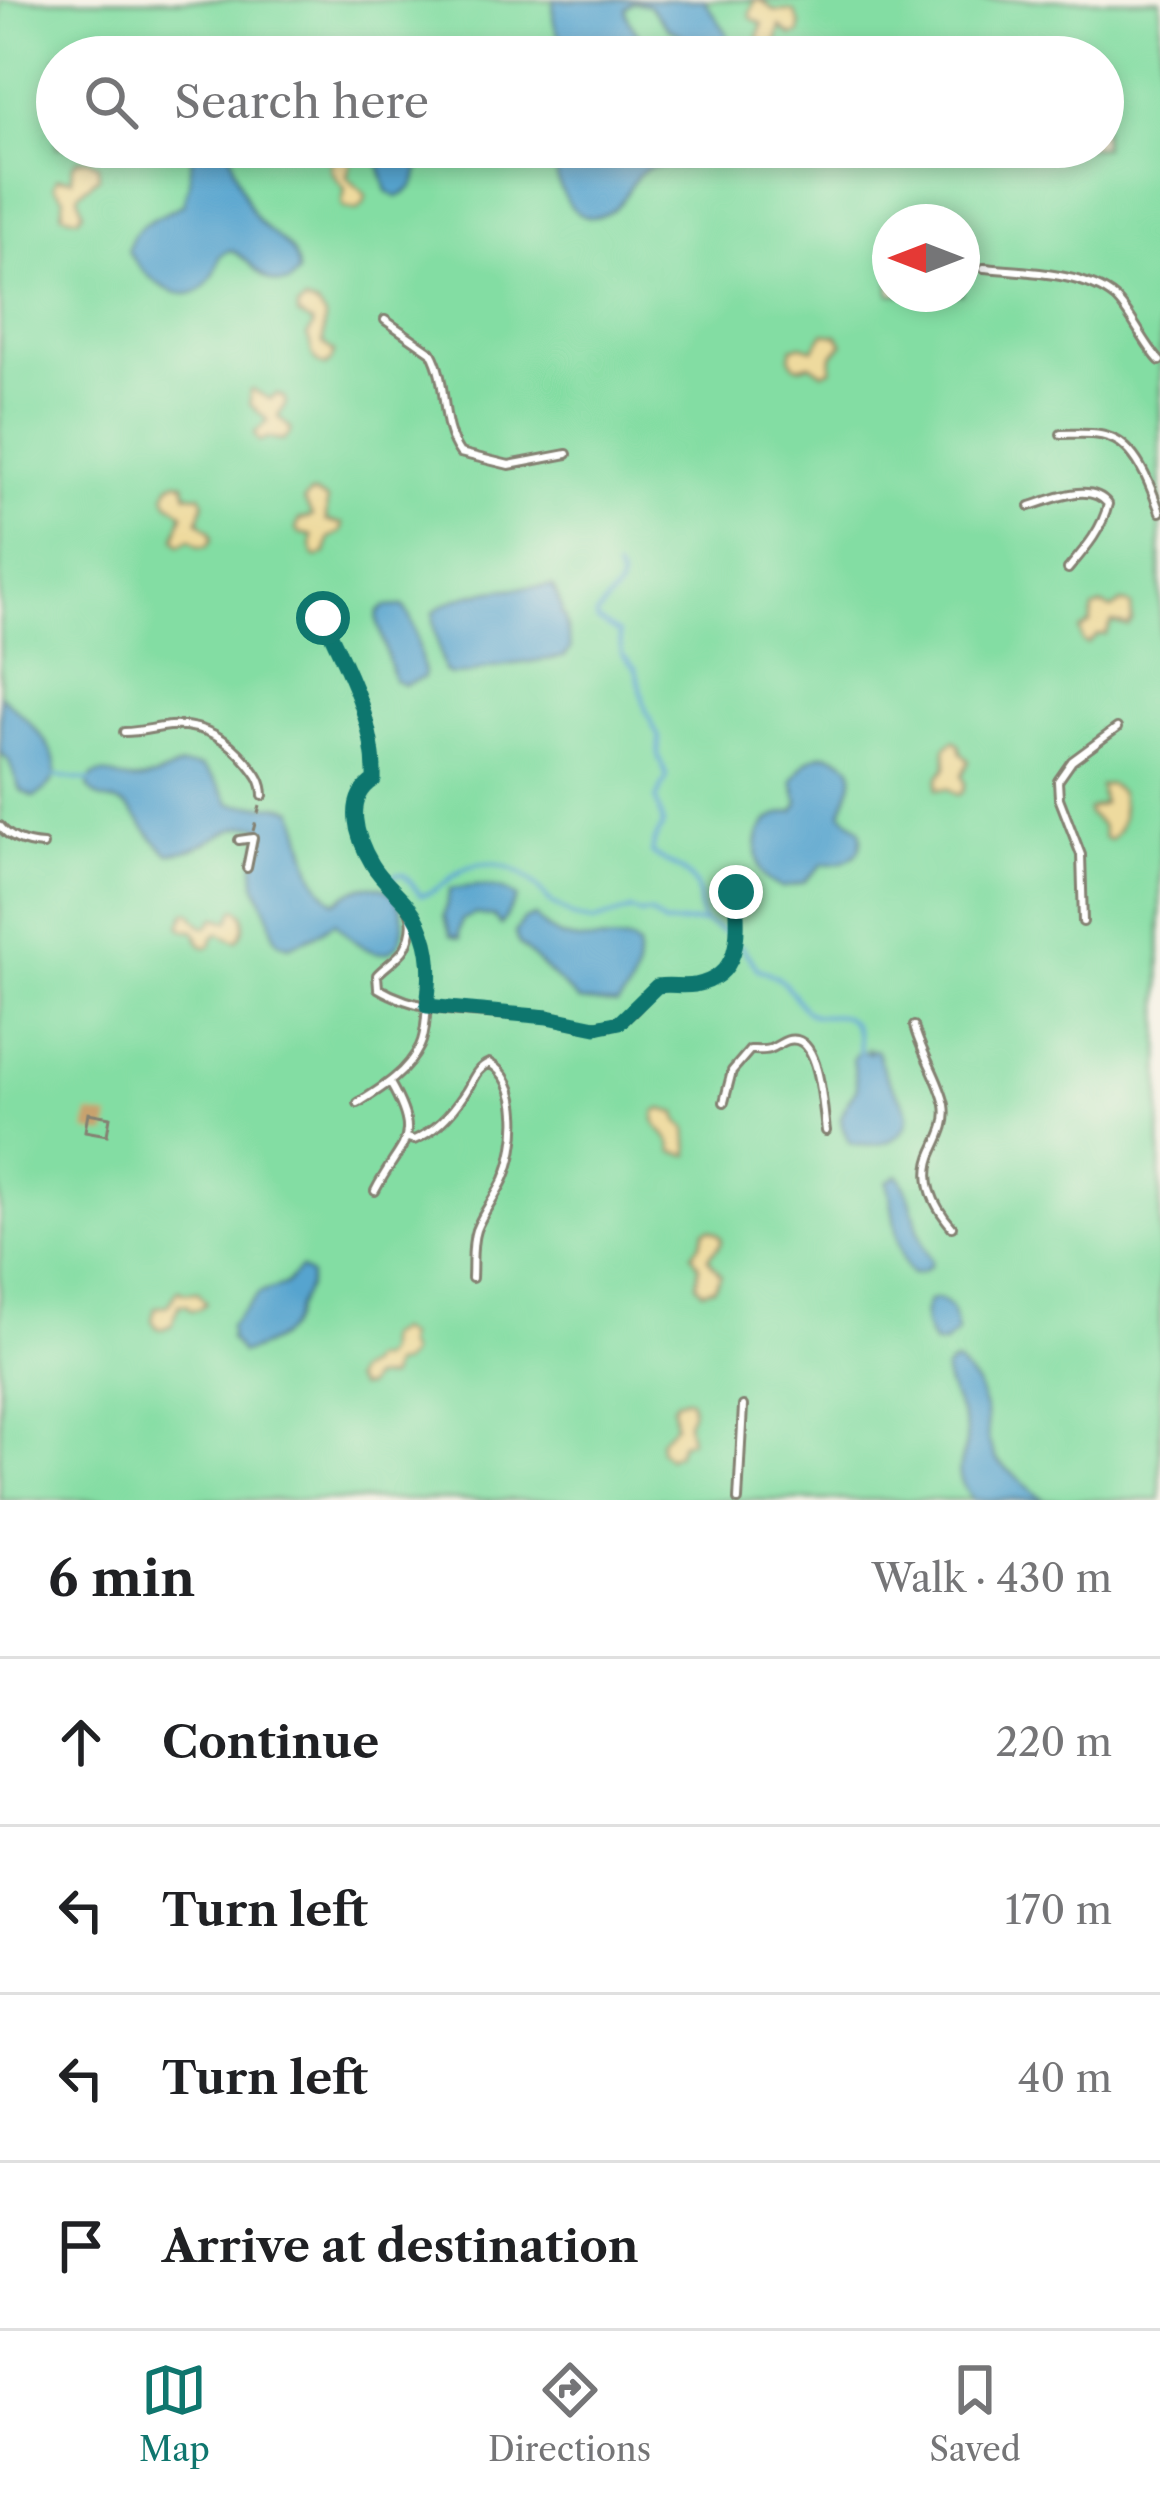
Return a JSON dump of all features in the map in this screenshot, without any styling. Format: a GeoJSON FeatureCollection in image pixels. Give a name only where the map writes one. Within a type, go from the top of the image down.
{"type":"FeatureCollection","features":[{"type":"Feature","properties":{"kind":"lane"},"geometry":{"type":"LineString","coordinates":[[985,268],[1063,277],[1103,291],[1124,309],[1160,361]]}},
{"type":"Feature","properties":{"kind":"lane"},"geometry":{"type":"LineString","coordinates":[[385,320],[436,360],[448,430],[460,453],[509,464],[567,454]]}},
{"type":"Feature","properties":{"kind":"lane"},"geometry":{"type":"LineString","coordinates":[[1061,434],[1098,435],[1120,442],[1134,458],[1160,512]]}},
{"type":"Feature","properties":{"kind":"lane"},"geometry":{"type":"LineString","coordinates":[[1030,506],[1091,492],[1103,496],[1108,504],[1090,543],[1068,569]]}},
{"type":"Feature","properties":{"kind":"lane"},"geometry":{"type":"LineString","coordinates":[[323,618],[371,731],[375,754],[374,780],[362,788],[354,816],[372,864],[417,918],[431,971],[420,1046],[391,1083],[358,1103]]}},
{"type":"Feature","properties":{"kind":"lane"},"geometry":{"type":"LineString","coordinates":[[124,732],[178,726],[218,734],[263,784],[263,796]]}},
{"type":"Feature","properties":{"kind":"lane"},"geometry":{"type":"LineString","coordinates":[[1083,922],[1082,855],[1059,798],[1058,781],[1072,761],[1117,728]]}},
{"type":"Feature","properties":{"kind":"lane"},"geometry":{"type":"LineString","coordinates":[[0,826],[15,838],[43,845]]}},
{"type":"Feature","properties":{"kind":"lane"},"geometry":{"type":"LineString","coordinates":[[239,841],[253,838],[247,868]]}},
{"type":"Feature","properties":{"kind":"lane"},"geometry":{"type":"LineString","coordinates":[[408,904],[404,948],[381,970],[378,988],[427,1006],[548,1017],[596,1027],[620,1022],[657,986],[716,980],[728,969],[736,934],[736,892]]}},
{"type":"Feature","properties":{"kind":"lane"},"geometry":{"type":"LineString","coordinates":[[914,1026],[945,1106],[945,1124],[928,1163],[928,1182],[932,1199],[952,1227]]}},
{"type":"Feature","properties":{"kind":"lane"},"geometry":{"type":"LineString","coordinates":[[724,1102],[732,1071],[750,1050],[796,1040],[804,1043],[818,1069],[826,1131]]}},
{"type":"Feature","properties":{"kind":"lane"},"geometry":{"type":"LineString","coordinates":[[408,1138],[414,1141],[439,1126],[480,1066],[489,1063],[506,1078],[513,1102],[514,1142],[505,1176],[473,1238],[472,1278]]}},
{"type":"Feature","properties":{"kind":"lane"},"geometry":{"type":"LineString","coordinates":[[375,1191],[408,1138],[408,1124],[391,1083]]}},
{"type":"Feature","properties":{"kind":"lane"},"geometry":{"type":"LineString","coordinates":[[738,1500],[743,1406]]}},
{"type":"Feature","properties":{"kind":"path"},"geometry":{"type":"LineString","coordinates":[[252,833],[263,796]]}},
{"type":"Feature","properties":{"kind":"green space"},"geometry":{"type":"Polygon","coordinates":[[[0,0],[1160,0],[1160,1500],[0,1500],[0,0]]]}},
{"type":"Feature","properties":{"kind":"sand"},"geometry":{"type":"Polygon","coordinates":[[[755,0],[775,11],[794,11],[799,34],[791,36],[780,27],[778,36],[759,36],[762,24],[750,13],[755,0]]]}},
{"type":"Feature","properties":{"kind":"sand"},"geometry":{"type":"Polygon","coordinates":[[[73,168],[98,168],[99,177],[78,196],[83,212],[78,218],[62,214],[64,197],[54,186],[57,178],[72,179],[73,168]]]}},
{"type":"Feature","properties":{"kind":"sand"},"geometry":{"type":"Polygon","coordinates":[[[330,168],[349,168],[347,177],[366,195],[357,210],[344,208],[345,189],[330,168]]]}},
{"type":"Feature","properties":{"kind":"sand"},"geometry":{"type":"Polygon","coordinates":[[[305,302],[317,306],[325,317],[323,343],[334,352],[326,366],[312,354],[307,336],[312,323],[298,315],[298,307],[305,302]]]}},
{"type":"Feature","properties":{"kind":"sand"},"geometry":{"type":"Polygon","coordinates":[[[824,333],[837,335],[843,344],[832,356],[831,370],[823,373],[810,364],[794,365],[792,348],[814,349],[824,333]]]}},
{"type":"Feature","properties":{"kind":"sand"},"geometry":{"type":"Polygon","coordinates":[[[253,390],[270,399],[277,394],[284,397],[286,403],[278,417],[291,429],[283,440],[259,442],[254,433],[268,421],[250,404],[253,390]]]}},
{"type":"Feature","properties":{"kind":"sand"},"geometry":{"type":"Polygon","coordinates":[[[177,481],[184,483],[187,494],[200,495],[204,501],[199,521],[212,540],[206,546],[190,539],[180,545],[175,538],[183,513],[165,495],[177,481]]]}},
{"type":"Feature","properties":{"kind":"sand"},"geometry":{"type":"Polygon","coordinates":[[[310,494],[327,500],[326,521],[343,524],[319,557],[311,546],[312,536],[296,529],[299,520],[312,516],[304,500],[310,494]]]}},
{"type":"Feature","properties":{"kind":"sand"},"geometry":{"type":"Polygon","coordinates":[[[1122,602],[1131,605],[1128,626],[1112,622],[1106,634],[1083,642],[1080,630],[1090,623],[1093,609],[1102,605],[1112,609],[1122,602]]]}},
{"type":"Feature","properties":{"kind":"sand"},"geometry":{"type":"Polygon","coordinates":[[[954,740],[969,761],[962,775],[963,792],[957,795],[937,789],[946,767],[945,748],[954,740]]]}},
{"type":"Feature","properties":{"kind":"sand"},"geometry":{"type":"Polygon","coordinates":[[[1110,784],[1120,793],[1122,813],[1118,831],[1109,840],[1088,814],[1089,809],[1103,804],[1100,786],[1110,784]]]}},
{"type":"Feature","properties":{"kind":"sand"},"geometry":{"type":"Polygon","coordinates":[[[238,909],[244,925],[236,941],[218,933],[211,946],[204,947],[194,930],[180,926],[186,912],[207,927],[215,918],[229,921],[238,909]]]}},
{"type":"Feature","properties":{"kind":"sand"},"geometry":{"type":"Polygon","coordinates":[[[656,1112],[677,1113],[687,1129],[689,1155],[673,1152],[657,1125],[656,1112]]]}},
{"type":"Feature","properties":{"kind":"sand"},"geometry":{"type":"Polygon","coordinates":[[[710,1229],[721,1240],[708,1258],[721,1275],[714,1288],[702,1291],[696,1284],[699,1266],[692,1254],[710,1229]]]}},
{"type":"Feature","properties":{"kind":"sand"},"geometry":{"type":"Polygon","coordinates":[[[178,1290],[198,1292],[206,1303],[191,1310],[179,1305],[172,1325],[157,1328],[152,1320],[155,1308],[168,1305],[178,1290]]]}},
{"type":"Feature","properties":{"kind":"sand"},"geometry":{"type":"Polygon","coordinates":[[[397,1331],[406,1336],[407,1358],[392,1365],[389,1378],[371,1379],[366,1387],[358,1388],[352,1380],[355,1373],[370,1360],[380,1359],[385,1338],[397,1331]]]}},
{"type":"Feature","properties":{"kind":"sand"},"geometry":{"type":"Polygon","coordinates":[[[686,1398],[692,1406],[687,1422],[690,1440],[668,1458],[660,1450],[660,1440],[675,1425],[676,1401],[686,1398]]]}},
{"type":"Feature","properties":{"kind":"water"},"geometry":{"type":"Polygon","coordinates":[[[554,0],[704,0],[727,36],[683,36],[668,28],[649,5],[634,2],[626,8],[639,36],[560,36],[553,19],[554,0]]]}},
{"type":"Feature","properties":{"kind":"water"},"geometry":{"type":"Polygon","coordinates":[[[191,168],[236,168],[253,213],[293,254],[298,273],[289,283],[271,281],[230,250],[220,256],[203,288],[191,294],[178,293],[151,278],[128,251],[131,241],[142,227],[183,204],[191,168]]]}},
{"type":"Feature","properties":{"kind":"water"},"geometry":{"type":"Polygon","coordinates":[[[380,168],[418,168],[410,189],[397,197],[387,191],[380,168]]]}},
{"type":"Feature","properties":{"kind":"water"},"geometry":{"type":"Polygon","coordinates":[[[556,168],[651,168],[635,179],[615,208],[587,217],[568,202],[556,168]]]}},
{"type":"Feature","properties":{"kind":"water"},"geometry":{"type":"Polygon","coordinates":[[[553,586],[571,649],[564,657],[468,674],[444,671],[434,612],[474,594],[553,586]]]}},
{"type":"Feature","properties":{"kind":"water"},"geometry":{"type":"Polygon","coordinates":[[[403,606],[414,629],[424,673],[423,678],[404,685],[394,680],[377,619],[384,607],[403,606]]]}},
{"type":"Feature","properties":{"kind":"water"},"geometry":{"type":"Polygon","coordinates":[[[0,695],[36,730],[54,758],[49,786],[34,797],[20,790],[9,761],[0,752],[0,695]]]}},
{"type":"Feature","properties":{"kind":"water"},"geometry":{"type":"Polygon","coordinates":[[[826,754],[852,769],[841,813],[860,829],[860,846],[853,857],[823,864],[803,883],[782,888],[760,871],[760,833],[776,816],[794,811],[799,803],[793,781],[806,763],[826,754]]]}},
{"type":"Feature","properties":{"kind":"water"},"geometry":{"type":"Polygon","coordinates":[[[180,766],[201,767],[230,803],[294,810],[313,872],[335,902],[370,886],[387,890],[398,903],[402,936],[394,948],[381,953],[361,945],[335,922],[289,946],[278,942],[255,883],[260,826],[241,827],[190,850],[169,854],[129,809],[97,796],[88,786],[98,774],[137,780],[180,766]]]}},
{"type":"Feature","properties":{"kind":"water"},"geometry":{"type":"Polygon","coordinates":[[[476,886],[517,898],[501,925],[494,917],[475,914],[462,920],[460,938],[451,935],[444,916],[450,889],[476,886]]]}},
{"type":"Feature","properties":{"kind":"water"},"geometry":{"type":"Polygon","coordinates":[[[535,916],[567,938],[630,941],[638,947],[634,979],[617,1005],[579,1001],[519,944],[515,933],[524,920],[535,916]]]}},
{"type":"Feature","properties":{"kind":"water"},"geometry":{"type":"Polygon","coordinates":[[[868,1049],[877,1051],[908,1114],[897,1136],[869,1145],[851,1143],[841,1120],[857,1088],[853,1059],[859,1051],[870,1053],[868,1049]]]}},
{"type":"Feature","properties":{"kind":"water"},"geometry":{"type":"Polygon","coordinates":[[[898,1175],[931,1260],[922,1272],[912,1274],[899,1244],[887,1182],[898,1175]]]}},
{"type":"Feature","properties":{"kind":"water"},"geometry":{"type":"Polygon","coordinates":[[[300,1268],[310,1275],[309,1284],[288,1328],[270,1342],[241,1353],[230,1339],[230,1325],[260,1293],[285,1285],[300,1268]]]}},
{"type":"Feature","properties":{"kind":"water"},"geometry":{"type":"Polygon","coordinates":[[[936,1299],[950,1307],[955,1321],[957,1333],[945,1344],[934,1344],[925,1323],[926,1307],[936,1299]]]}},
{"type":"Feature","properties":{"kind":"water"},"geometry":{"type":"Polygon","coordinates":[[[957,1362],[977,1385],[996,1459],[1043,1500],[973,1500],[964,1488],[959,1469],[965,1426],[945,1370],[957,1362]]]}},
{"type":"Feature","properties":{"kind":"building"},"geometry":{"type":"Polygon","coordinates":[[[88,1113],[110,1117],[107,1135],[85,1131],[88,1113]]]}},
{"type":"Feature","properties":{"kind":"waterway"},"geometry":{"type":"LineString","coordinates":[[616,570],[621,579],[618,589],[597,620],[619,634],[622,654],[636,669],[659,738],[658,756],[667,777],[656,799],[663,825],[652,853],[691,878],[704,922]]}},
{"type":"Feature","properties":{"kind":"waterway"},"geometry":{"type":"LineString","coordinates":[[55,776],[91,781]]}},
{"type":"Feature","properties":{"kind":"waterway"},"geometry":{"type":"LineString","coordinates":[[391,879],[404,875],[421,895],[469,867],[497,865],[523,876],[574,917],[592,922],[632,910],[650,913],[664,924],[704,922],[733,936]]}},
{"type":"Feature","properties":{"kind":"waterway"},"geometry":{"type":"LineString","coordinates":[[741,946],[758,969],[783,983],[808,1013],[848,1019],[856,1030],[860,1052]]}},
{"type":"Feature","properties":{"kind":"route"},"geometry":{"type":"LineString","coordinates":[[323,618],[371,731],[375,754],[374,780],[362,788],[354,816],[372,864],[408,904],[424,935],[431,971],[427,1006],[548,1017],[596,1027],[620,1022],[657,986],[716,980],[728,969],[736,934],[736,892]]}}]}
